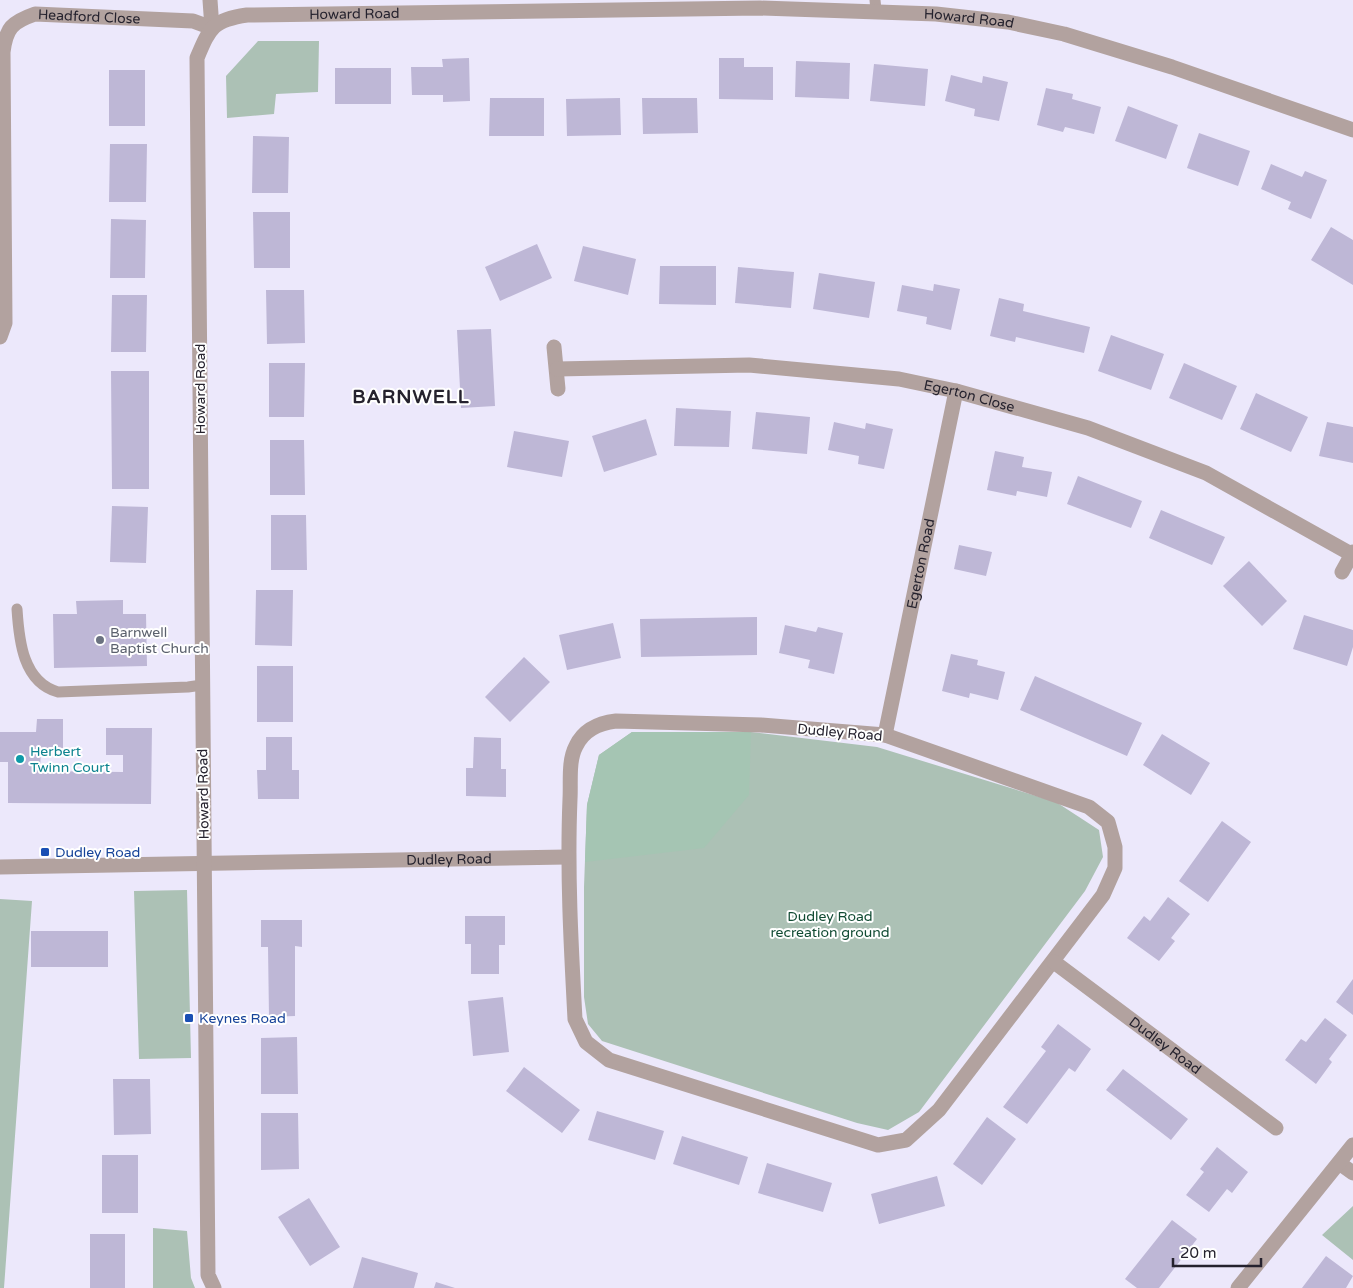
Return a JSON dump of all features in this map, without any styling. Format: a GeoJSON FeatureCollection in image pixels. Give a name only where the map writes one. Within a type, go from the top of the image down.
{"type":"FeatureCollection","features":[{"type":"Feature","properties":{"kind":"street"},"geometry":{"type":"LineString","coordinates":[[210,0],[212,28]]}},
{"type":"Feature","properties":{"kind":"street","name":"Howard Road"},"geometry":{"type":"LineString","coordinates":[[204,865],[197,58],[212,28],[226,18],[247,15],[495,6],[760,8],[875,5],[1008,22],[1064,34],[1172,66],[1353,130]]}},
{"type":"Feature","properties":{"kind":"street","name":"Headford Close"},"geometry":{"type":"LineString","coordinates":[[0,337],[5,323],[3,52],[9,29],[17,22],[35,14],[193,22],[212,28]]}},
{"type":"Feature","properties":{"kind":"street"},"geometry":{"type":"LineString","coordinates":[[554,347],[558,389]]}},
{"type":"Feature","properties":{"kind":"street","name":"Egerton Close"},"geometry":{"type":"LineString","coordinates":[[557,369],[748,365],[899,379],[956,391],[1088,428],[1206,473],[1352,553],[1342,572]]}},
{"type":"Feature","properties":{"kind":"street","name":"Egerton Road"},"geometry":{"type":"LineString","coordinates":[[885,735],[956,391]]}},
{"type":"Feature","properties":{"kind":"street","name":"Dudley Road"},"geometry":{"type":"LineString","coordinates":[[616,721],[761,725],[885,735],[1089,807],[1108,822],[1115,847],[1115,868],[1103,895],[1054,962],[939,1110],[906,1140],[878,1145],[609,1060],[586,1042],[575,1019],[567,857],[572,761],[576,745],[598,724],[616,721]]}},
{"type":"Feature","properties":{"kind":"street","name":"Dudley Road"},"geometry":{"type":"LineString","coordinates":[[0,867],[204,865],[567,857]]}},
{"type":"Feature","properties":{"kind":"street"},"geometry":{"type":"LineString","coordinates":[[204,865],[208,1275],[214,1288]]}},
{"type":"Feature","properties":{"kind":"street","name":"Dudley Road"},"geometry":{"type":"LineString","coordinates":[[1054,962],[1276,1128]]}},
{"type":"Feature","properties":{"kind":"street"},"geometry":{"type":"LineString","coordinates":[[1238,1288],[1353,1145]]}},
{"type":"Feature","properties":{"kind":"street"},"geometry":{"type":"LineString","coordinates":[[1339,1164],[1353,1173]]}},
{"type":"Feature","properties":{"kind":"lane"},"geometry":{"type":"LineString","coordinates":[[17,609],[27,666],[36,680],[45,688],[58,692],[202,685]]}},
{"type":"Feature","properties":{"kind":"green space"},"geometry":{"type":"Polygon","coordinates":[[[258,41],[319,41],[318,92],[276,94],[274,114],[227,118],[226,76],[258,41]]]}},
{"type":"Feature","properties":{"kind":"green space","name":"Dudley Road recreation ground"},"geometry":{"type":"Polygon","coordinates":[[[632,732],[751,732],[877,747],[1056,802],[1099,830],[1103,857],[1085,891],[919,1112],[888,1130],[857,1123],[602,1041],[588,1024],[584,997],[584,887],[587,805],[599,755],[632,732]]]}},
{"type":"Feature","properties":{"kind":"green space"},"geometry":{"type":"Polygon","coordinates":[[[632,732],[751,732],[749,795],[704,848],[585,862],[587,805],[599,755],[632,732]]]}},
{"type":"Feature","properties":{"kind":"green space"},"geometry":{"type":"Polygon","coordinates":[[[187,890],[191,1058],[139,1059],[134,891],[187,890]]]}},
{"type":"Feature","properties":{"kind":"green space"},"geometry":{"type":"Polygon","coordinates":[[[0,899],[32,901],[4,1288],[0,1288],[0,899]]]}},
{"type":"Feature","properties":{"kind":"green space"},"geometry":{"type":"Polygon","coordinates":[[[1353,1206],[1353,1260],[1322,1235],[1353,1206]]]}},
{"type":"Feature","properties":{"kind":"green space"},"geometry":{"type":"Polygon","coordinates":[[[153,1228],[187,1231],[191,1278],[195,1288],[153,1288],[153,1228]]]}},
{"type":"Feature","properties":{"kind":"building"},"geometry":{"type":"Polygon","coordinates":[[[469,58],[470,101],[443,102],[443,95],[412,95],[411,67],[443,67],[442,59],[469,58]]]}},
{"type":"Feature","properties":{"kind":"building"},"geometry":{"type":"Polygon","coordinates":[[[719,58],[744,58],[744,67],[773,67],[773,100],[719,99],[719,58]]]}},
{"type":"Feature","properties":{"kind":"building"},"geometry":{"type":"Polygon","coordinates":[[[796,61],[850,63],[849,99],[795,97],[796,61]]]}},
{"type":"Feature","properties":{"kind":"building"},"geometry":{"type":"Polygon","coordinates":[[[874,64],[928,69],[925,106],[870,101],[874,64]]]}},
{"type":"Feature","properties":{"kind":"building"},"geometry":{"type":"Polygon","coordinates":[[[335,68],[391,68],[391,104],[335,104],[335,68]]]}},
{"type":"Feature","properties":{"kind":"building"},"geometry":{"type":"Polygon","coordinates":[[[109,70],[145,70],[145,126],[109,126],[109,70]]]}},
{"type":"Feature","properties":{"kind":"building"},"geometry":{"type":"Polygon","coordinates":[[[951,75],[982,83],[983,76],[1008,82],[999,121],[974,116],[975,109],[945,101],[951,75]]]}},
{"type":"Feature","properties":{"kind":"building"},"geometry":{"type":"Polygon","coordinates":[[[1046,88],[1073,94],[1072,99],[1101,107],[1094,134],[1065,127],[1063,132],[1037,125],[1046,88]]]}},
{"type":"Feature","properties":{"kind":"building"},"geometry":{"type":"Polygon","coordinates":[[[490,98],[544,98],[544,136],[489,136],[490,98]]]}},
{"type":"Feature","properties":{"kind":"building"},"geometry":{"type":"Polygon","coordinates":[[[620,98],[621,135],[567,136],[566,99],[620,98]]]}},
{"type":"Feature","properties":{"kind":"building"},"geometry":{"type":"Polygon","coordinates":[[[642,98],[697,98],[698,133],[643,134],[642,98]]]}},
{"type":"Feature","properties":{"kind":"building"},"geometry":{"type":"Polygon","coordinates":[[[1128,106],[1178,125],[1166,159],[1115,141],[1128,106]]]}},
{"type":"Feature","properties":{"kind":"building"},"geometry":{"type":"Polygon","coordinates":[[[1199,133],[1250,151],[1238,186],[1187,168],[1199,133]]]}},
{"type":"Feature","properties":{"kind":"building"},"geometry":{"type":"Polygon","coordinates":[[[253,136],[289,137],[288,193],[252,193],[253,136]]]}},
{"type":"Feature","properties":{"kind":"building"},"geometry":{"type":"Polygon","coordinates":[[[110,144],[147,144],[146,202],[109,202],[110,144]]]}},
{"type":"Feature","properties":{"kind":"building"},"geometry":{"type":"Polygon","coordinates":[[[1271,164],[1302,177],[1305,171],[1327,180],[1311,219],[1288,209],[1291,202],[1261,189],[1271,164]]]}},
{"type":"Feature","properties":{"kind":"building"},"geometry":{"type":"Polygon","coordinates":[[[253,212],[290,212],[290,268],[254,268],[253,212]]]}},
{"type":"Feature","properties":{"kind":"building"},"geometry":{"type":"Polygon","coordinates":[[[111,219],[146,220],[145,278],[110,278],[111,219]]]}},
{"type":"Feature","properties":{"kind":"building"},"geometry":{"type":"Polygon","coordinates":[[[1331,227],[1353,240],[1353,285],[1311,260],[1331,227]]]}},
{"type":"Feature","properties":{"kind":"building"},"geometry":{"type":"Polygon","coordinates":[[[537,244],[552,278],[500,301],[485,267],[537,244]]]}},
{"type":"Feature","properties":{"kind":"building"},"geometry":{"type":"Polygon","coordinates":[[[583,246],[636,259],[628,295],[574,281],[583,246]]]}},
{"type":"Feature","properties":{"kind":"building"},"geometry":{"type":"Polygon","coordinates":[[[660,266],[716,266],[716,305],[659,304],[660,266]]]}},
{"type":"Feature","properties":{"kind":"building"},"geometry":{"type":"Polygon","coordinates":[[[738,267],[794,272],[791,308],[735,303],[738,267]]]}},
{"type":"Feature","properties":{"kind":"building"},"geometry":{"type":"Polygon","coordinates":[[[819,273],[875,282],[869,318],[813,309],[819,273]]]}},
{"type":"Feature","properties":{"kind":"building"},"geometry":{"type":"Polygon","coordinates":[[[934,284],[960,289],[951,330],[926,324],[927,317],[897,311],[902,285],[933,291],[934,284]]]}},
{"type":"Feature","properties":{"kind":"building"},"geometry":{"type":"Polygon","coordinates":[[[266,290],[304,290],[305,343],[267,344],[266,290]]]}},
{"type":"Feature","properties":{"kind":"building"},"geometry":{"type":"Polygon","coordinates":[[[112,295],[147,295],[146,352],[111,352],[112,295]]]}},
{"type":"Feature","properties":{"kind":"building"},"geometry":{"type":"Polygon","coordinates":[[[999,298],[1024,304],[1023,311],[1090,327],[1084,353],[1016,337],[1015,342],[990,336],[999,298]]]}},
{"type":"Feature","properties":{"kind":"building"},"geometry":{"type":"Polygon","coordinates":[[[491,329],[495,406],[461,408],[457,330],[491,329]]]}},
{"type":"Feature","properties":{"kind":"building"},"geometry":{"type":"Polygon","coordinates":[[[1111,335],[1164,354],[1151,390],[1098,371],[1111,335]]]}},
{"type":"Feature","properties":{"kind":"building"},"geometry":{"type":"Polygon","coordinates":[[[269,363],[305,363],[304,417],[269,417],[269,363]]]}},
{"type":"Feature","properties":{"kind":"building"},"geometry":{"type":"Polygon","coordinates":[[[1184,363],[1237,386],[1222,420],[1169,398],[1184,363]]]}},
{"type":"Feature","properties":{"kind":"building"},"geometry":{"type":"Polygon","coordinates":[[[111,371],[149,371],[149,489],[112,489],[111,371]]]}},
{"type":"Feature","properties":{"kind":"building"},"geometry":{"type":"Polygon","coordinates":[[[1256,393],[1308,417],[1291,452],[1240,429],[1256,393]]]}},
{"type":"Feature","properties":{"kind":"building"},"geometry":{"type":"Polygon","coordinates":[[[676,408],[731,411],[729,447],[674,446],[676,408]]]}},
{"type":"Feature","properties":{"kind":"building"},"geometry":{"type":"Polygon","coordinates":[[[756,412],[810,417],[807,454],[752,449],[756,412]]]}},
{"type":"Feature","properties":{"kind":"building"},"geometry":{"type":"Polygon","coordinates":[[[646,419],[657,455],[604,472],[592,436],[646,419]]]}},
{"type":"Feature","properties":{"kind":"building"},"geometry":{"type":"Polygon","coordinates":[[[834,422],[865,429],[866,423],[893,429],[884,469],[858,464],[859,456],[828,450],[834,422]]]}},
{"type":"Feature","properties":{"kind":"building"},"geometry":{"type":"Polygon","coordinates":[[[1327,422],[1353,427],[1353,463],[1319,456],[1327,422]]]}},
{"type":"Feature","properties":{"kind":"building"},"geometry":{"type":"Polygon","coordinates":[[[514,431],[569,441],[562,477],[507,467],[514,431]]]}},
{"type":"Feature","properties":{"kind":"building"},"geometry":{"type":"Polygon","coordinates":[[[270,440],[304,440],[305,495],[270,495],[270,440]]]}},
{"type":"Feature","properties":{"kind":"building"},"geometry":{"type":"Polygon","coordinates":[[[995,451],[1024,457],[1022,467],[1052,472],[1047,497],[1017,491],[1016,496],[987,490],[995,451]]]}},
{"type":"Feature","properties":{"kind":"building"},"geometry":{"type":"Polygon","coordinates":[[[1078,476],[1142,501],[1131,528],[1067,504],[1078,476]]]}},
{"type":"Feature","properties":{"kind":"building"},"geometry":{"type":"Polygon","coordinates":[[[112,506],[148,507],[146,563],[110,562],[112,506]]]}},
{"type":"Feature","properties":{"kind":"building"},"geometry":{"type":"Polygon","coordinates":[[[1161,510],[1225,537],[1212,565],[1149,538],[1161,510]]]}},
{"type":"Feature","properties":{"kind":"building"},"geometry":{"type":"Polygon","coordinates":[[[271,515],[306,515],[307,570],[271,570],[271,515]]]}},
{"type":"Feature","properties":{"kind":"building"},"geometry":{"type":"Polygon","coordinates":[[[959,545],[992,552],[986,576],[954,569],[959,545]]]}},
{"type":"Feature","properties":{"kind":"building"},"geometry":{"type":"Polygon","coordinates":[[[1249,561],[1287,601],[1262,626],[1223,586],[1249,561]]]}},
{"type":"Feature","properties":{"kind":"building"},"geometry":{"type":"Polygon","coordinates":[[[256,590],[293,590],[292,646],[255,645],[256,590]]]}},
{"type":"Feature","properties":{"kind":"building","name":"Barnwell Baptist Church"},"geometry":{"type":"Polygon","coordinates":[[[123,600],[123,614],[146,614],[147,666],[54,668],[53,614],[77,614],[76,601],[123,600]]]}},
{"type":"Feature","properties":{"kind":"building"},"geometry":{"type":"Polygon","coordinates":[[[1304,615],[1353,630],[1353,647],[1347,666],[1293,649],[1304,615]]]}},
{"type":"Feature","properties":{"kind":"building"},"geometry":{"type":"Polygon","coordinates":[[[757,617],[757,655],[641,657],[640,619],[757,617]]]}},
{"type":"Feature","properties":{"kind":"building"},"geometry":{"type":"Polygon","coordinates":[[[613,623],[621,658],[567,670],[559,635],[613,623]]]}},
{"type":"Feature","properties":{"kind":"building"},"geometry":{"type":"Polygon","coordinates":[[[785,625],[816,632],[818,627],[843,633],[834,674],[808,668],[810,660],[779,653],[785,625]]]}},
{"type":"Feature","properties":{"kind":"building"},"geometry":{"type":"Polygon","coordinates":[[[951,654],[978,660],[977,665],[1005,672],[998,700],[970,693],[969,698],[942,691],[951,654]]]}},
{"type":"Feature","properties":{"kind":"building"},"geometry":{"type":"Polygon","coordinates":[[[524,657],[550,682],[510,722],[485,697],[524,657]]]}},
{"type":"Feature","properties":{"kind":"building"},"geometry":{"type":"Polygon","coordinates":[[[257,666],[293,666],[293,722],[257,722],[257,666]]]}},
{"type":"Feature","properties":{"kind":"building"},"geometry":{"type":"Polygon","coordinates":[[[1035,676],[1142,723],[1127,756],[1020,710],[1035,676]]]}},
{"type":"Feature","properties":{"kind":"building","name":"Herbert Twinn Court"},"geometry":{"type":"Polygon","coordinates":[[[37,719],[63,719],[63,748],[41,748],[40,771],[123,772],[123,755],[106,755],[106,728],[152,728],[151,804],[8,803],[8,762],[0,762],[0,732],[36,732],[37,719]]]}},
{"type":"Feature","properties":{"kind":"building"},"geometry":{"type":"Polygon","coordinates":[[[1162,734],[1210,763],[1191,795],[1143,765],[1162,734]]]}},
{"type":"Feature","properties":{"kind":"building"},"geometry":{"type":"Polygon","coordinates":[[[266,737],[292,737],[292,770],[299,770],[299,799],[258,799],[257,770],[266,770],[266,737]]]}},
{"type":"Feature","properties":{"kind":"building"},"geometry":{"type":"Polygon","coordinates":[[[474,737],[501,738],[501,769],[506,769],[506,797],[466,796],[466,768],[473,768],[474,737]]]}},
{"type":"Feature","properties":{"kind":"building"},"geometry":{"type":"Polygon","coordinates":[[[1222,821],[1251,842],[1208,902],[1179,881],[1222,821]]]}},
{"type":"Feature","properties":{"kind":"building"},"geometry":{"type":"Polygon","coordinates":[[[1168,897],[1190,914],[1171,938],[1175,941],[1159,961],[1127,938],[1144,916],[1150,921],[1168,897]]]}},
{"type":"Feature","properties":{"kind":"building"},"geometry":{"type":"Polygon","coordinates":[[[465,916],[505,916],[505,945],[499,945],[499,974],[471,974],[471,944],[465,944],[465,916]]]}},
{"type":"Feature","properties":{"kind":"building"},"geometry":{"type":"Polygon","coordinates":[[[261,920],[302,920],[302,947],[295,946],[295,1016],[269,1017],[268,947],[261,947],[261,920]]]}},
{"type":"Feature","properties":{"kind":"building"},"geometry":{"type":"Polygon","coordinates":[[[31,931],[108,931],[108,967],[31,967],[31,931]]]}},
{"type":"Feature","properties":{"kind":"building"},"geometry":{"type":"Polygon","coordinates":[[[1353,979],[1353,1015],[1336,1002],[1353,979]]]}},
{"type":"Feature","properties":{"kind":"building"},"geometry":{"type":"Polygon","coordinates":[[[503,997],[509,1052],[473,1056],[468,1001],[503,997]]]}},
{"type":"Feature","properties":{"kind":"building"},"geometry":{"type":"Polygon","coordinates":[[[1325,1018],[1347,1035],[1329,1059],[1332,1062],[1316,1084],[1285,1060],[1301,1039],[1306,1042],[1325,1018]]]}},
{"type":"Feature","properties":{"kind":"building"},"geometry":{"type":"Polygon","coordinates":[[[1058,1024],[1091,1049],[1075,1072],[1069,1068],[1027,1124],[1003,1107],[1046,1051],[1041,1047],[1058,1024]]]}},
{"type":"Feature","properties":{"kind":"building"},"geometry":{"type":"Polygon","coordinates":[[[297,1037],[298,1094],[261,1094],[261,1038],[297,1037]]]}},
{"type":"Feature","properties":{"kind":"building"},"geometry":{"type":"Polygon","coordinates":[[[524,1067],[580,1110],[562,1133],[506,1091],[524,1067]]]}},
{"type":"Feature","properties":{"kind":"building"},"geometry":{"type":"Polygon","coordinates":[[[1123,1069],[1188,1119],[1171,1140],[1106,1090],[1123,1069]]]}},
{"type":"Feature","properties":{"kind":"building"},"geometry":{"type":"Polygon","coordinates":[[[113,1079],[150,1079],[151,1134],[114,1135],[113,1079]]]}},
{"type":"Feature","properties":{"kind":"building"},"geometry":{"type":"Polygon","coordinates":[[[597,1111],[664,1131],[655,1160],[588,1140],[597,1111]]]}},
{"type":"Feature","properties":{"kind":"building"},"geometry":{"type":"Polygon","coordinates":[[[261,1113],[298,1113],[299,1169],[261,1170],[261,1113]]]}},
{"type":"Feature","properties":{"kind":"building"},"geometry":{"type":"Polygon","coordinates":[[[987,1117],[1016,1139],[982,1185],[953,1164],[987,1117]]]}},
{"type":"Feature","properties":{"kind":"building"},"geometry":{"type":"Polygon","coordinates":[[[682,1136],[748,1157],[739,1185],[673,1164],[682,1136]]]}},
{"type":"Feature","properties":{"kind":"building"},"geometry":{"type":"Polygon","coordinates":[[[1217,1147],[1248,1172],[1232,1193],[1227,1189],[1209,1212],[1186,1195],[1204,1172],[1200,1169],[1217,1147]]]}},
{"type":"Feature","properties":{"kind":"building"},"geometry":{"type":"Polygon","coordinates":[[[102,1155],[138,1155],[138,1213],[102,1213],[102,1155]]]}},
{"type":"Feature","properties":{"kind":"building"},"geometry":{"type":"Polygon","coordinates":[[[767,1163],[832,1183],[823,1212],[758,1193],[767,1163]]]}},
{"type":"Feature","properties":{"kind":"building"},"geometry":{"type":"Polygon","coordinates":[[[937,1176],[945,1206],[879,1224],[871,1194],[937,1176]]]}},
{"type":"Feature","properties":{"kind":"building"},"geometry":{"type":"Polygon","coordinates":[[[309,1198],[340,1247],[310,1266],[278,1217],[309,1198]]]}},
{"type":"Feature","properties":{"kind":"building"},"geometry":{"type":"Polygon","coordinates":[[[1172,1220],[1197,1239],[1159,1288],[1137,1288],[1125,1279],[1172,1220]]]}},
{"type":"Feature","properties":{"kind":"building"},"geometry":{"type":"Polygon","coordinates":[[[90,1234],[125,1234],[125,1288],[90,1288],[90,1234]]]}},
{"type":"Feature","properties":{"kind":"building"},"geometry":{"type":"Polygon","coordinates":[[[1326,1256],[1353,1276],[1346,1288],[1302,1288],[1326,1256]]]}},
{"type":"Feature","properties":{"kind":"building"},"geometry":{"type":"Polygon","coordinates":[[[362,1257],[418,1273],[414,1288],[353,1288],[362,1257]]]}},
{"type":"Feature","properties":{"kind":"building"},"geometry":{"type":"Polygon","coordinates":[[[436,1282],[455,1288],[434,1288],[436,1282]]]}},
{"type":"Feature","properties":{"kind":"place","name":"Barnwell Baptist Church"},"geometry":{"type":"Point","coordinates":[100,640]}},
{"type":"Feature","properties":{"kind":"place","name":"Herbert Twinn Court"},"geometry":{"type":"Point","coordinates":[20,759]}},
{"type":"Feature","properties":{"kind":"place","name":"Dudley Road"},"geometry":{"type":"Point","coordinates":[45,852]}},
{"type":"Feature","properties":{"kind":"place","name":"Keynes Road"},"geometry":{"type":"Point","coordinates":[189,1018]}},
{"type":"Feature","properties":{"kind":"district","name":"BARNWELL"},"geometry":{"type":"Point","coordinates":[411,396]}}]}
